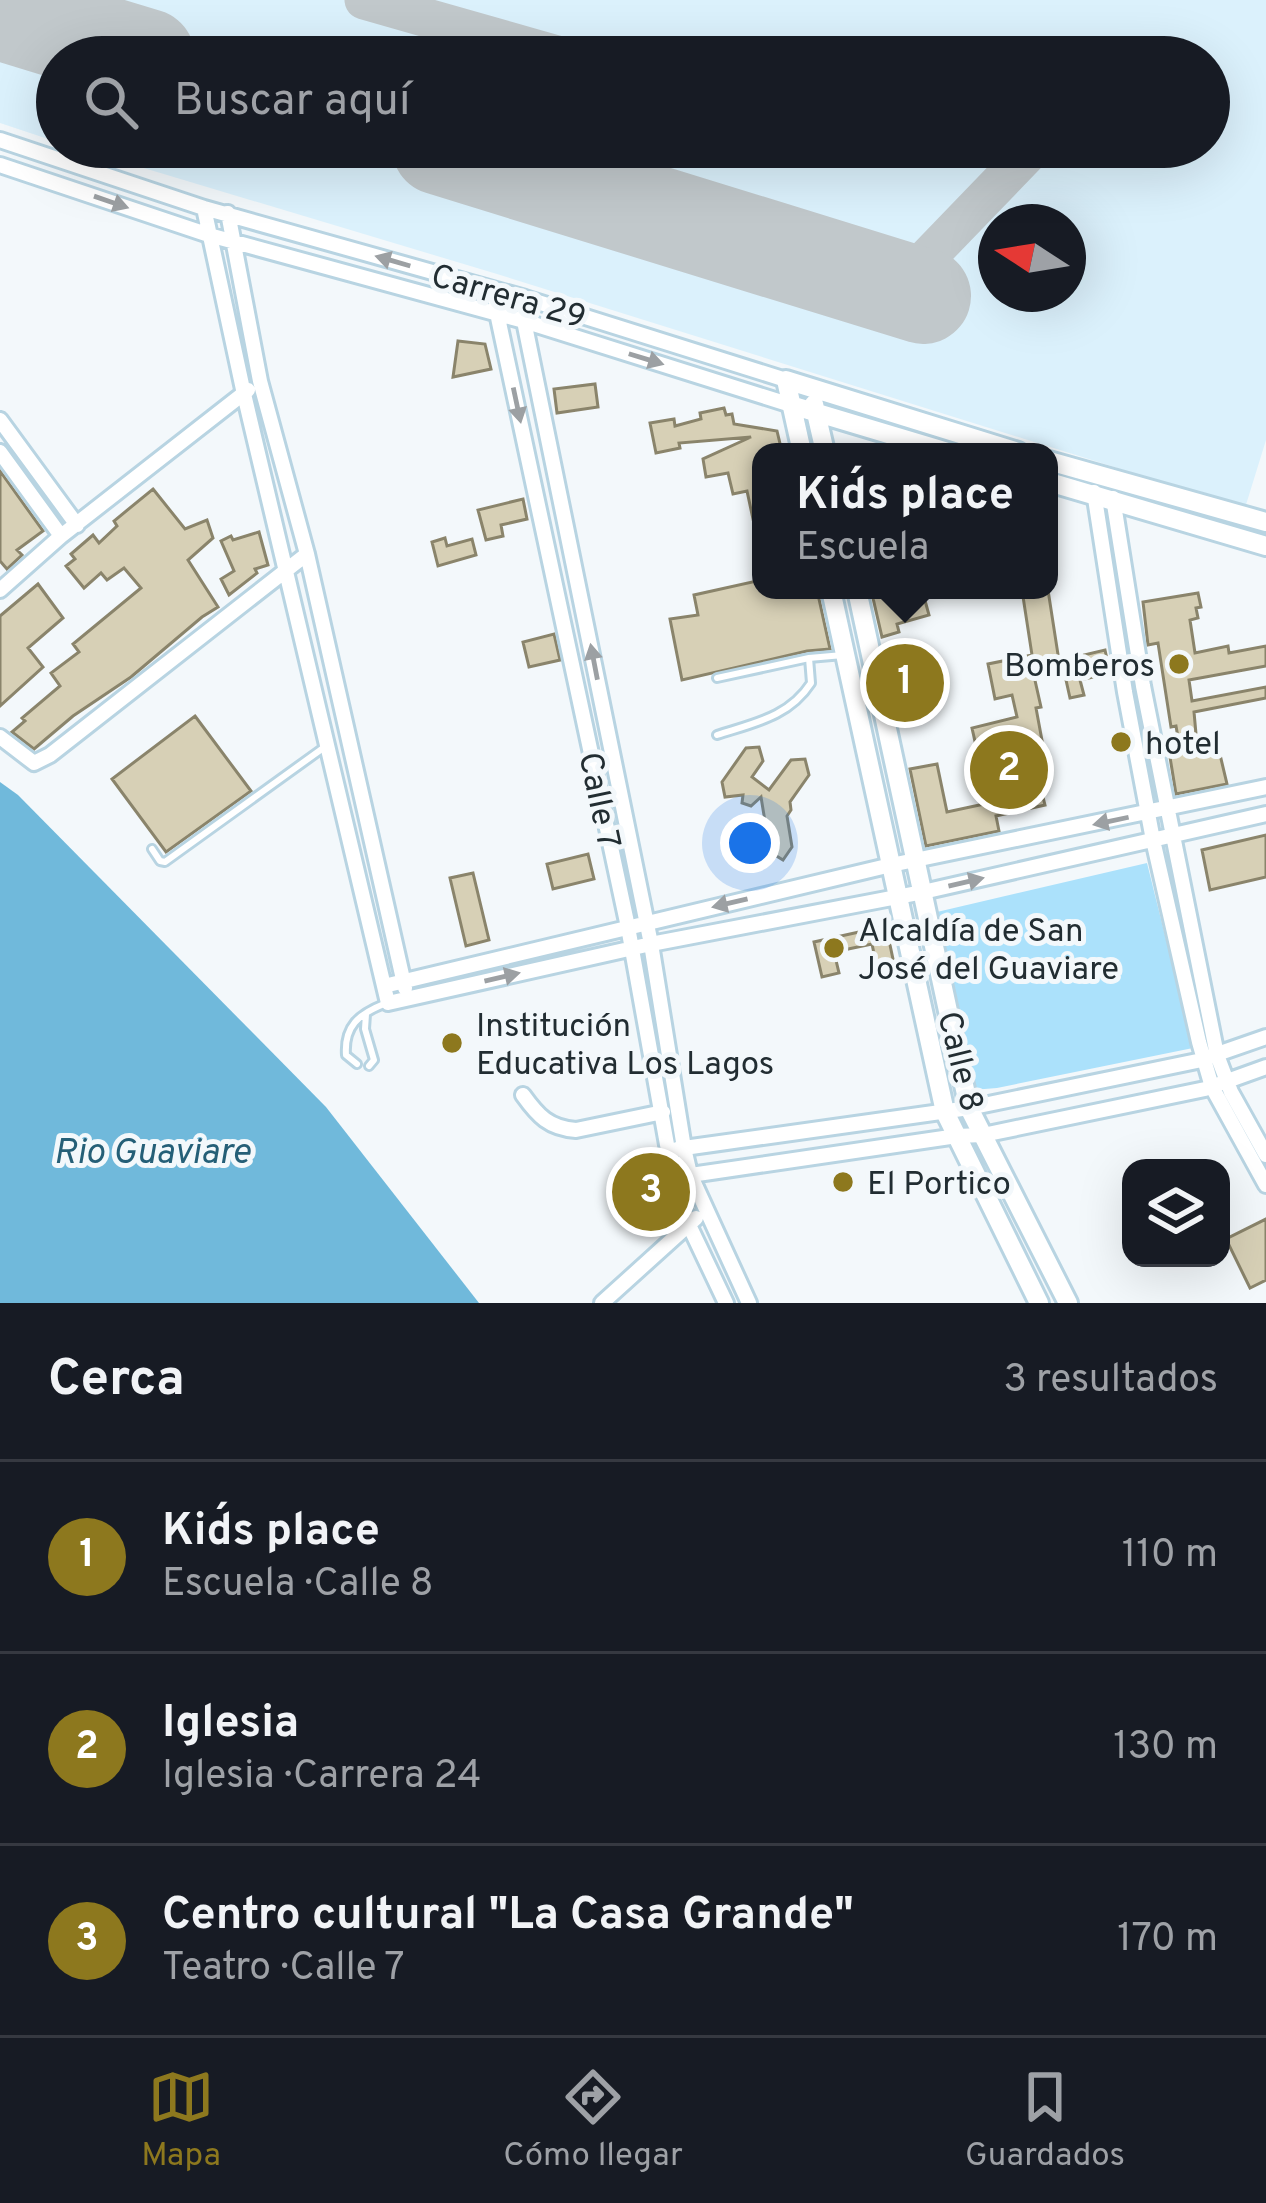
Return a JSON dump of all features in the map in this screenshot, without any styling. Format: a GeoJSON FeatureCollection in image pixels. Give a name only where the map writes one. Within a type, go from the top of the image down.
{"type":"FeatureCollection","features":[{"type":"Feature","properties":{"kind":"main road","name":"Carrera 29"},"geometry":{"type":"LineString","coordinates":[[786,380],[989,443]]}},
{"type":"Feature","properties":{"kind":"main road"},"geometry":{"type":"LineString","coordinates":[[786,380],[800,443]]}},
{"type":"Feature","properties":{"kind":"main road"},"geometry":{"type":"LineString","coordinates":[[811,388],[823,443]]}},
{"type":"Feature","properties":{"kind":"main road","name":"Carrera 29"},"geometry":{"type":"LineString","coordinates":[[791,405],[918,443]]}},
{"type":"Feature","properties":{"kind":"main road"},"geometry":{"type":"LineString","coordinates":[[1058,464],[1266,522]]}},
{"type":"Feature","properties":{"kind":"main road"},"geometry":{"type":"LineString","coordinates":[[1058,485],[1266,546]]}},
{"type":"Feature","properties":{"kind":"main road","name":"Calle 8"},"geometry":{"type":"LineString","coordinates":[[834,599],[945,1112],[1039,1303]]}},
{"type":"Feature","properties":{"kind":"main road","name":"Calle 8"},"geometry":{"type":"LineString","coordinates":[[859,599],[969,1108],[1068,1303]]}},
{"type":"Feature","properties":{"kind":"street","name":"Carrera 29"},"geometry":{"type":"LineString","coordinates":[[0,140],[36,152]]}},
{"type":"Feature","properties":{"kind":"street","name":"Carrera 29"},"geometry":{"type":"LineString","coordinates":[[0,165],[209,236],[524,321],[791,405]]}},
{"type":"Feature","properties":{"kind":"street","name":"Carrera 29"},"geometry":{"type":"LineString","coordinates":[[84,168],[204,208],[524,298],[786,380]]}},
{"type":"Feature","properties":{"kind":"street"},"geometry":{"type":"LineString","coordinates":[[204,208],[388,1003],[651,944],[923,892],[1266,814]]}},
{"type":"Feature","properties":{"kind":"street"},"geometry":{"type":"LineString","coordinates":[[228,214],[260,381],[307,554],[408,998]]}},
{"type":"Feature","properties":{"kind":"street","name":"Calle 7"},"geometry":{"type":"LineString","coordinates":[[495,291],[662,1112],[749,1303]]}},
{"type":"Feature","properties":{"kind":"street","name":"Calle 7"},"geometry":{"type":"LineString","coordinates":[[524,298],[524,321],[651,944],[676,1149],[674,1178],[688,1223],[726,1303]]}},
{"type":"Feature","properties":{"kind":"street"},"geometry":{"type":"LineString","coordinates":[[0,590],[260,381]]}},
{"type":"Feature","properties":{"kind":"street"},"geometry":{"type":"LineString","coordinates":[[0,420],[77,525]]}},
{"type":"Feature","properties":{"kind":"street"},"geometry":{"type":"LineString","coordinates":[[0,452],[62,536]]}},
{"type":"Feature","properties":{"kind":"street"},"geometry":{"type":"LineString","coordinates":[[1102,477],[1125,692],[1153,840],[1210,1057],[1266,1185]]}},
{"type":"Feature","properties":{"kind":"street"},"geometry":{"type":"LineString","coordinates":[[1104,499],[1174,835],[1210,1057]]}},
{"type":"Feature","properties":{"kind":"street"},"geometry":{"type":"LineString","coordinates":[[541,512],[565,508]]}},
{"type":"Feature","properties":{"kind":"street"},"geometry":{"type":"LineString","coordinates":[[0,737],[34,763],[50,755],[307,554]]}},
{"type":"Feature","properties":{"kind":"street"},"geometry":{"type":"LineString","coordinates":[[846,655],[871,648]]}},
{"type":"Feature","properties":{"kind":"street"},"geometry":{"type":"LineString","coordinates":[[1125,692],[1143,686]]}},
{"type":"Feature","properties":{"kind":"street"},"geometry":{"type":"LineString","coordinates":[[583,711],[602,707]]}},
{"type":"Feature","properties":{"kind":"street"},"geometry":{"type":"LineString","coordinates":[[384,986],[916,860],[1266,787]]}},
{"type":"Feature","properties":{"kind":"street"},"geometry":{"type":"LineString","coordinates":[[676,1149],[969,1108],[1210,1057],[1266,1037]]}},
{"type":"Feature","properties":{"kind":"street"},"geometry":{"type":"LineString","coordinates":[[674,1178],[983,1135],[1219,1084],[1266,1066]]}},
{"type":"Feature","properties":{"kind":"street"},"geometry":{"type":"LineString","coordinates":[[1219,1084],[1266,1155]]}},
{"type":"Feature","properties":{"kind":"street"},"geometry":{"type":"LineString","coordinates":[[523,1095],[538,1115],[564,1129],[662,1112]]}},
{"type":"Feature","properties":{"kind":"street"},"geometry":{"type":"LineString","coordinates":[[602,1303],[706,1211]]}},
{"type":"Feature","properties":{"kind":"lane"},"geometry":{"type":"LineString","coordinates":[[717,678],[846,655]]}},
{"type":"Feature","properties":{"kind":"lane"},"geometry":{"type":"LineString","coordinates":[[717,735],[790,707],[811,683],[809,658]]}},
{"type":"Feature","properties":{"kind":"lane"},"geometry":{"type":"LineString","coordinates":[[152,849],[166,862],[326,746]]}},
{"type":"Feature","properties":{"kind":"lane"},"geometry":{"type":"LineString","coordinates":[[357,1064],[346,1055],[346,1038],[367,1011],[388,1003]]}},
{"type":"Feature","properties":{"kind":"lane"},"geometry":{"type":"LineString","coordinates":[[367,1011],[365,1029],[374,1058],[369,1066]]}},
{"type":"Feature","properties":{"kind":"shaded area"},"geometry":{"type":"Polygon","coordinates":[[[0,0],[1266,0],[1266,440],[1245,508],[1058,450],[1058,443],[1037,443],[144,168],[1230,168],[1230,36],[36,36],[36,135],[0,123],[0,0]]]}},
{"type":"Feature","properties":{"kind":"shaded area"},"geometry":{"type":"Polygon","coordinates":[[[1147,863],[1193,1048],[972,1090],[937,912],[1147,863]]]}},
{"type":"Feature","properties":{"kind":"water","name":"Rio Guaviare"},"geometry":{"type":"Polygon","coordinates":[[[0,782],[326,1107],[479,1303],[0,1303],[0,782]]]}},
{"type":"Feature","properties":{"kind":"building"},"geometry":{"type":"Polygon","coordinates":[[[458,341],[485,344],[491,369],[453,377],[458,341]]]}},
{"type":"Feature","properties":{"kind":"building"},"geometry":{"type":"Polygon","coordinates":[[[595,384],[598,407],[557,413],[554,389],[595,384]]]}},
{"type":"Feature","properties":{"kind":"building"},"geometry":{"type":"Polygon","coordinates":[[[724,408],[726,415],[732,414],[734,424],[777,431],[780,443],[752,443],[752,514],[747,491],[733,494],[728,473],[706,477],[703,459],[751,437],[679,443],[680,448],[656,453],[650,423],[674,419],[675,426],[701,419],[700,413],[724,408]]]}},
{"type":"Feature","properties":{"kind":"building"},"geometry":{"type":"Polygon","coordinates":[[[0,471],[43,531],[17,550],[22,555],[7,569],[0,561],[0,471]]]}},
{"type":"Feature","properties":{"kind":"building"},"geometry":{"type":"Polygon","coordinates":[[[153,489],[185,529],[207,520],[213,538],[188,560],[218,607],[34,749],[12,732],[60,686],[51,673],[79,652],[73,644],[141,588],[124,568],[107,580],[101,573],[84,588],[66,566],[75,559],[71,554],[93,535],[99,543],[117,526],[114,521],[153,489]]]}},
{"type":"Feature","properties":{"kind":"building"},"geometry":{"type":"Polygon","coordinates":[[[523,499],[527,519],[501,525],[503,536],[486,540],[478,510],[523,499]]]}},
{"type":"Feature","properties":{"kind":"building"},"geometry":{"type":"Polygon","coordinates":[[[259,532],[268,565],[255,569],[257,573],[229,595],[221,579],[234,571],[221,541],[259,532]]]}},
{"type":"Feature","properties":{"kind":"building"},"geometry":{"type":"Polygon","coordinates":[[[445,538],[447,546],[472,539],[476,555],[438,566],[432,542],[445,538]]]}},
{"type":"Feature","properties":{"kind":"building"},"geometry":{"type":"Polygon","coordinates":[[[752,582],[752,599],[819,599],[830,649],[682,680],[670,619],[698,615],[694,595],[752,582]]]}},
{"type":"Feature","properties":{"kind":"building"},"geometry":{"type":"Polygon","coordinates":[[[38,584],[63,618],[28,648],[43,667],[0,706],[0,616],[38,584]]]}},
{"type":"Feature","properties":{"kind":"building"},"geometry":{"type":"Polygon","coordinates":[[[1198,593],[1198,618],[1190,620],[1195,653],[1228,646],[1229,653],[1266,646],[1266,666],[1189,680],[1192,701],[1266,687],[1266,698],[1194,712],[1197,745],[1217,742],[1227,784],[1176,794],[1169,751],[1180,749],[1176,726],[1171,727],[1158,643],[1148,645],[1143,602],[1198,593]]]}},
{"type":"Feature","properties":{"kind":"building"},"geometry":{"type":"Polygon","coordinates":[[[873,599],[925,599],[929,615],[897,624],[899,632],[882,637],[873,599]]]}},
{"type":"Feature","properties":{"kind":"building"},"geometry":{"type":"Polygon","coordinates":[[[1023,599],[1049,599],[1059,661],[1105,650],[1110,673],[1080,680],[1084,695],[1070,698],[1064,671],[1034,676],[1046,762],[1035,765],[1045,805],[996,816],[999,831],[926,846],[910,769],[937,764],[947,812],[998,801],[992,775],[983,777],[972,728],[1017,717],[1012,695],[995,699],[988,664],[1032,655],[1023,599]]]}},
{"type":"Feature","properties":{"kind":"building"},"geometry":{"type":"Polygon","coordinates":[[[554,634],[560,660],[529,667],[523,642],[554,634]]]}},
{"type":"Feature","properties":{"kind":"building"},"geometry":{"type":"Polygon","coordinates":[[[195,716],[251,791],[166,852],[112,779],[195,716]]]}},
{"type":"Feature","properties":{"kind":"building"},"geometry":{"type":"Polygon","coordinates":[[[759,747],[763,761],[752,777],[769,790],[791,760],[805,759],[809,775],[790,802],[787,816],[792,847],[783,860],[770,852],[761,797],[751,806],[742,803],[743,795],[725,797],[722,782],[746,748],[759,747]]]}},
{"type":"Feature","properties":{"kind":"building"},"geometry":{"type":"Polygon","coordinates":[[[1266,835],[1266,877],[1210,890],[1202,850],[1266,835]]]}},
{"type":"Feature","properties":{"kind":"building"},"geometry":{"type":"Polygon","coordinates":[[[588,854],[594,879],[553,889],[547,864],[588,854]]]}},
{"type":"Feature","properties":{"kind":"building"},"geometry":{"type":"Polygon","coordinates":[[[473,873],[489,940],[466,946],[450,878],[473,873]]]}},
{"type":"Feature","properties":{"kind":"building","name":"Alcaldía de San José del Guaviare"},"geometry":{"type":"Polygon","coordinates":[[[886,926],[894,964],[877,968],[872,944],[834,952],[839,973],[822,977],[814,942],[886,926]]]}},
{"type":"Feature","properties":{"kind":"building"},"geometry":{"type":"Polygon","coordinates":[[[1266,1219],[1266,1280],[1250,1288],[1230,1247],[1230,1237],[1266,1219]]]}},
{"type":"Feature","properties":{"kind":"taxiway"},"geometry":{"type":"LineString","coordinates":[[364,0],[490,36]]}},
{"type":"Feature","properties":{"kind":"taxiway"},"geometry":{"type":"LineString","coordinates":[[898,288],[1014,168]]}},
{"type":"Feature","properties":{"kind":"runway"},"geometry":{"type":"LineString","coordinates":[[0,12],[78,36]]}},
{"type":"Feature","properties":{"kind":"runway"},"geometry":{"type":"LineString","coordinates":[[508,168],[923,296]]}},
{"type":"Feature","properties":{"kind":"place","name":"Bomberos"},"geometry":{"type":"Point","coordinates":[1179,664]}},
{"type":"Feature","properties":{"kind":"place","name":"Kid´s place"},"geometry":{"type":"Point","coordinates":[905,683]}},
{"type":"Feature","properties":{"kind":"place","name":"hotel"},"geometry":{"type":"Point","coordinates":[1121,742]}},
{"type":"Feature","properties":{"kind":"place","name":"Iglesia"},"geometry":{"type":"Point","coordinates":[1009,770]}},
{"type":"Feature","properties":{"kind":"place","name":"Alcaldía de San José del Guaviare"},"geometry":{"type":"Point","coordinates":[834,948]}},
{"type":"Feature","properties":{"kind":"place","name":"Institución Educativa Los Lagos"},"geometry":{"type":"Point","coordinates":[452,1043]}},
{"type":"Feature","properties":{"kind":"place","name":"El Portico"},"geometry":{"type":"Point","coordinates":[843,1182]}},
{"type":"Feature","properties":{"kind":"place","name":"Centro cultural \"La Casa Grande\""},"geometry":{"type":"Point","coordinates":[651,1192]}}]}
